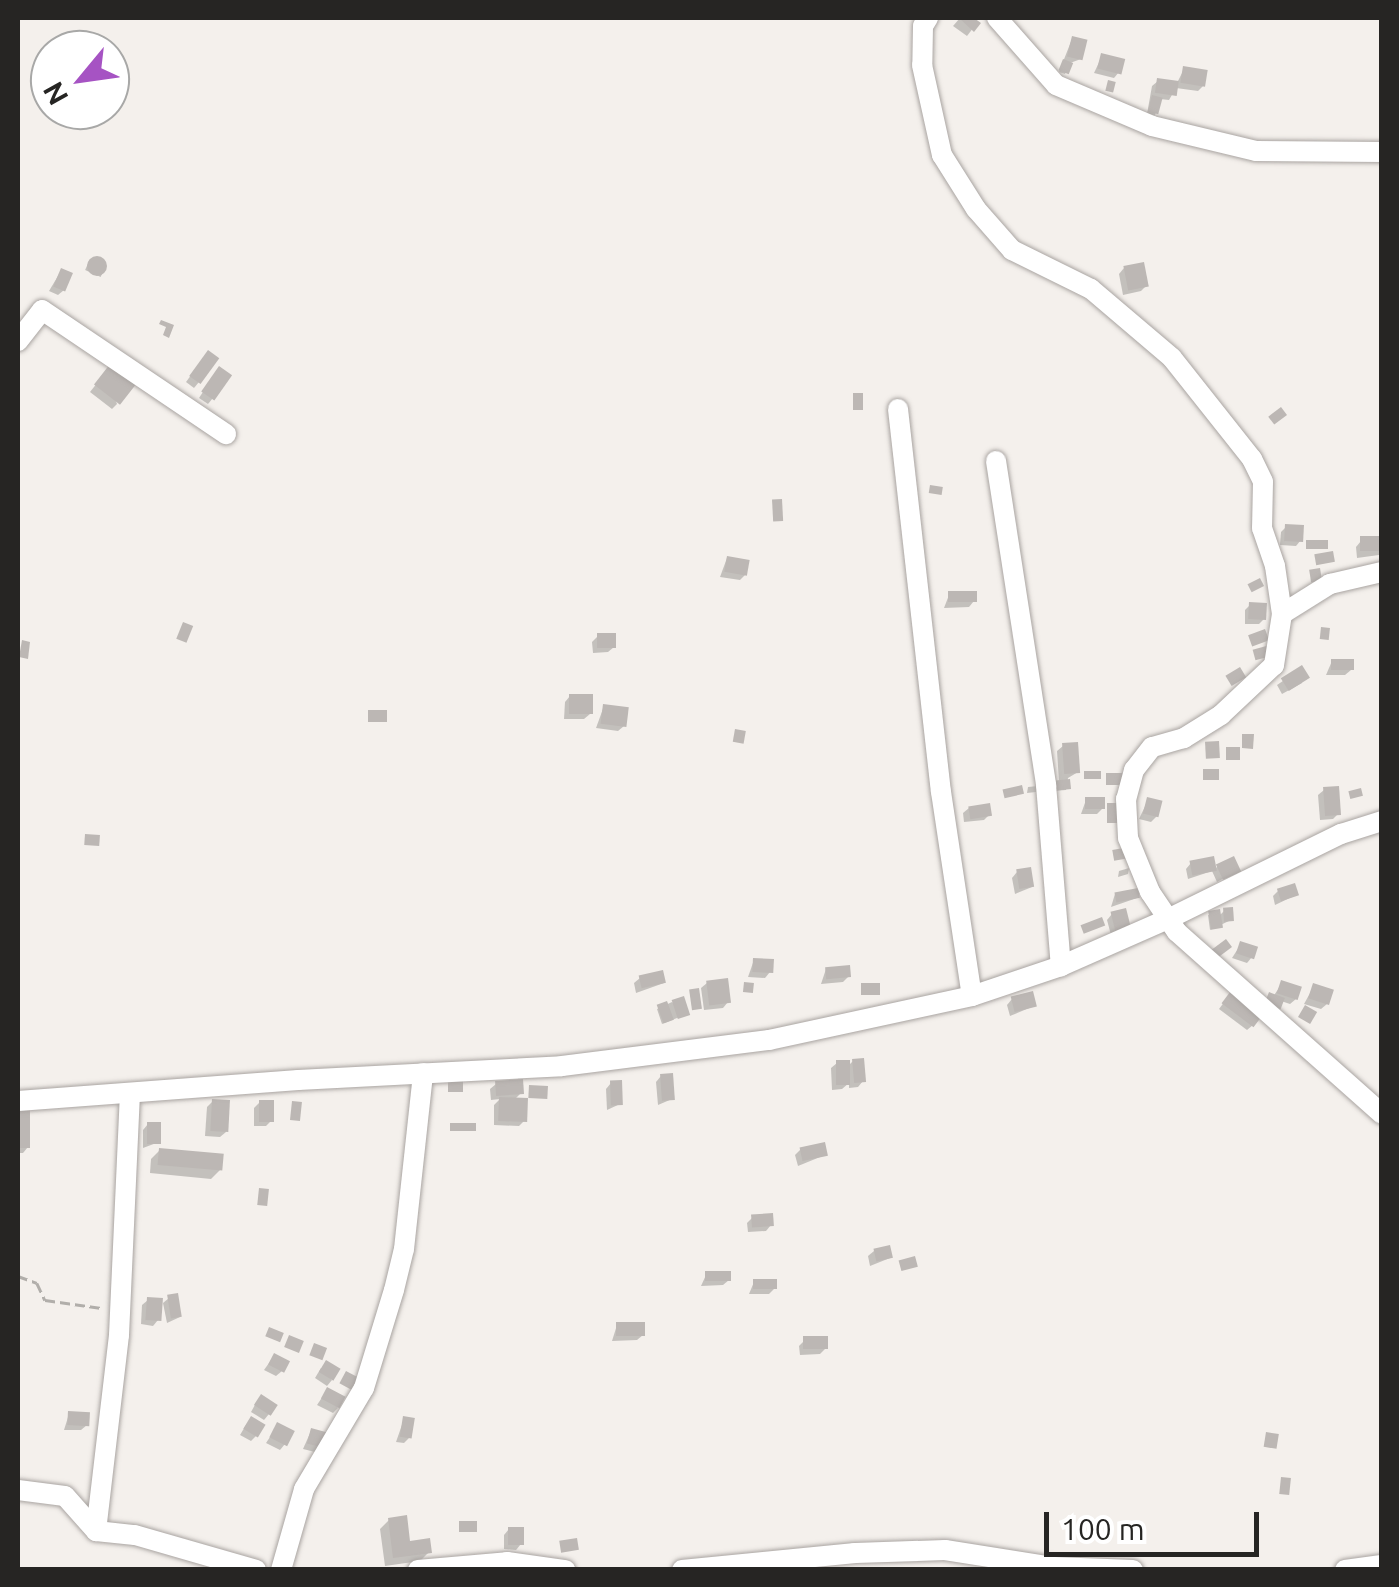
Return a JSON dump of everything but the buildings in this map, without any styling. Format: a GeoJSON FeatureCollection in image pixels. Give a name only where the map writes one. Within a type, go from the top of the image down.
{"type":"FeatureCollection","features":[{"type":"Feature","properties":{"kind":"street"},"geometry":{"type":"LineString","coordinates":[[928,18],[923,26],[922,66],[942,155],[976,209],[1012,250],[1090,289],[1172,358],[1252,459],[1263,482],[1262,528],[1275,566],[1282,614],[1274,665],[1221,714],[1184,738],[1152,748],[1134,770],[1126,799],[1128,838],[1150,892],[1168,919],[1382,1114]]}},
{"type":"Feature","properties":{"kind":"street"},"geometry":{"type":"LineString","coordinates":[[997,18],[1056,85],[1152,126],[1256,151],[1382,152]]}},
{"type":"Feature","properties":{"kind":"street"},"geometry":{"type":"LineString","coordinates":[[18,341],[42,310],[226,434]]}},
{"type":"Feature","properties":{"kind":"street"},"geometry":{"type":"LineString","coordinates":[[898,409],[941,792],[972,996]]}},
{"type":"Feature","properties":{"kind":"street"},"geometry":{"type":"LineString","coordinates":[[996,462],[1046,785],[1060,966]]}},
{"type":"Feature","properties":{"kind":"street"},"geometry":{"type":"LineString","coordinates":[[1282,614],[1330,584],[1382,572]]}},
{"type":"Feature","properties":{"kind":"street"},"geometry":{"type":"LineString","coordinates":[[18,1101],[562,1066],[769,1040],[972,996],[1060,966],[1168,919],[1341,834],[1382,821]]}},
{"type":"Feature","properties":{"kind":"street"},"geometry":{"type":"LineString","coordinates":[[281,1570],[304,1489],[364,1388],[394,1290],[404,1250],[423,1073]]}},
{"type":"Feature","properties":{"kind":"street"},"geometry":{"type":"LineString","coordinates":[[96,1531],[120,1318],[130,1094]]}},
{"type":"Feature","properties":{"kind":"street"},"geometry":{"type":"LineString","coordinates":[[18,1490],[65,1496],[96,1531],[135,1536],[256,1570]]}},
{"type":"Feature","properties":{"kind":"street"},"geometry":{"type":"LineString","coordinates":[[682,1570],[855,1552],[945,1550],[1054,1566],[1133,1570]]}},
{"type":"Feature","properties":{"kind":"street"},"geometry":{"type":"LineString","coordinates":[[418,1570],[508,1562],[565,1570]]}},
{"type":"Feature","properties":{"kind":"street"},"geometry":{"type":"LineString","coordinates":[[1345,1570],[1382,1565]]}},
{"type":"Feature","properties":{"kind":"path"},"geometry":{"type":"LineString","coordinates":[[18,1276],[37,1283],[45,1300],[94,1306],[120,1318]]}}]}
